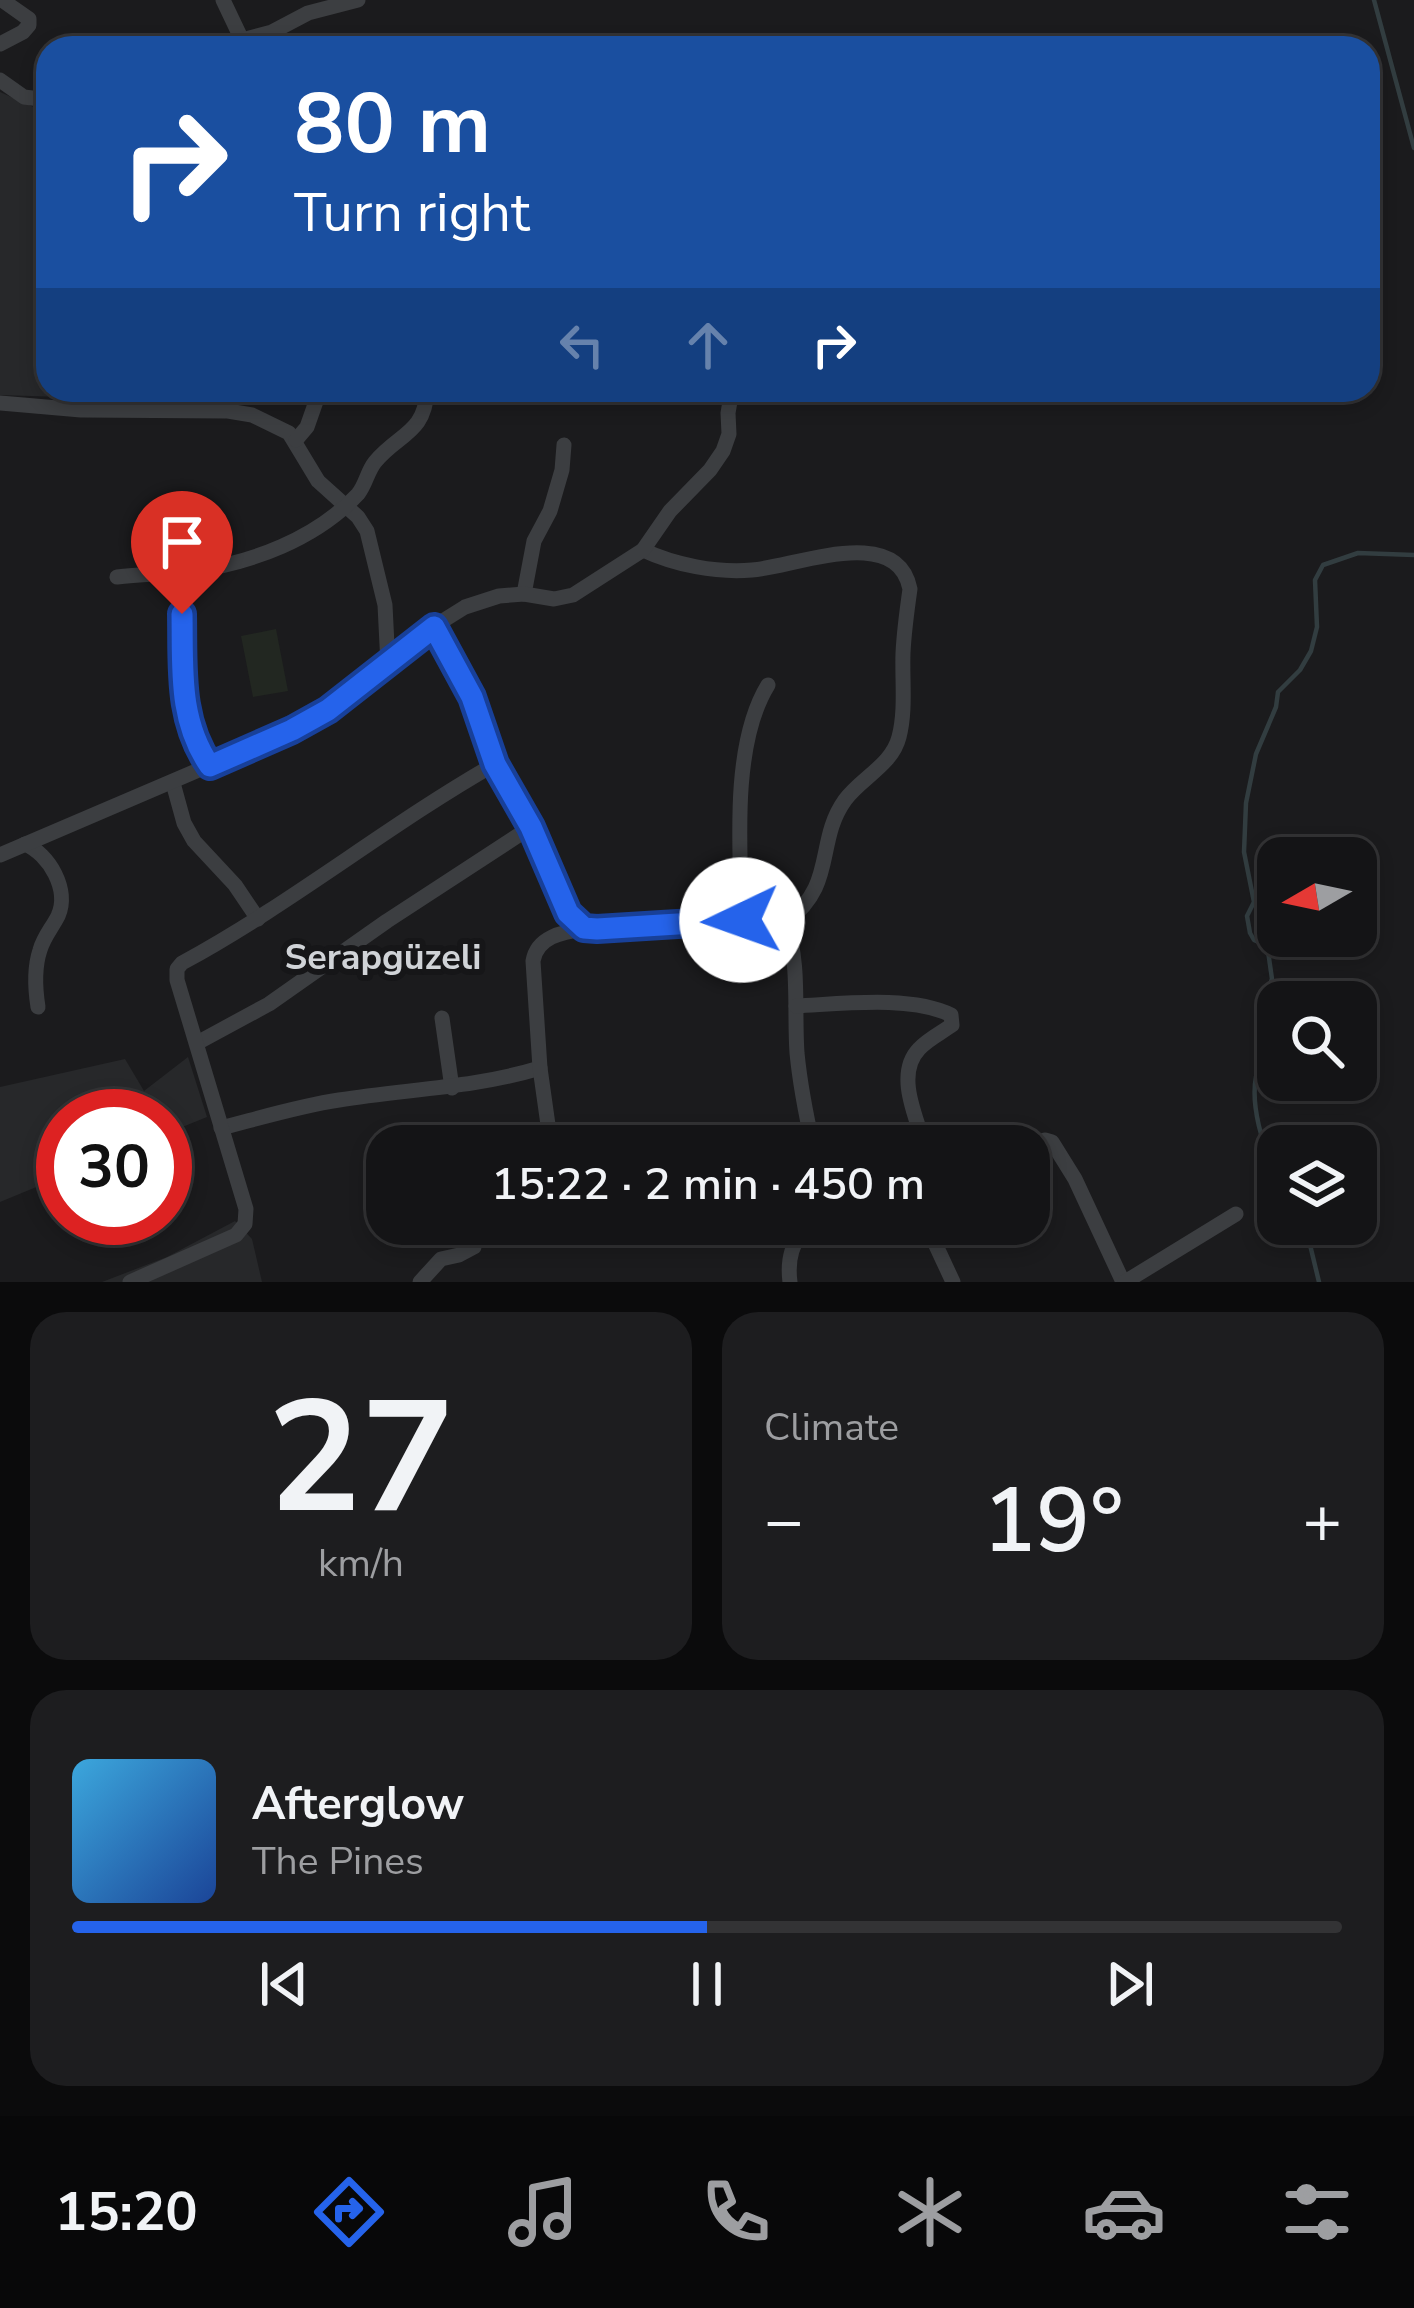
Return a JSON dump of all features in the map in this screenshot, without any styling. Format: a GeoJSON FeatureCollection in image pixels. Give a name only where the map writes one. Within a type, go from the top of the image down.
{"type":"FeatureCollection","features":[{"type":"Feature","properties":{"kind":"street"},"geometry":{"type":"LineString","coordinates":[[0,44],[29,26],[28,19],[2,0]]}},
{"type":"Feature","properties":{"kind":"street"},"geometry":{"type":"LineString","coordinates":[[223,0],[233,36]]}},
{"type":"Feature","properties":{"kind":"street"},"geometry":{"type":"LineString","coordinates":[[260,36],[309,7],[358,0]]}},
{"type":"Feature","properties":{"kind":"street"},"geometry":{"type":"LineString","coordinates":[[0,80],[24,98],[36,99]]}},
{"type":"Feature","properties":{"kind":"street"},"geometry":{"type":"LineString","coordinates":[[296,440],[307,427],[316,402]]}},
{"type":"Feature","properties":{"kind":"street"},"geometry":{"type":"LineString","coordinates":[[117,577],[231,563],[304,536],[363,489],[370,467],[416,426],[427,402]]}},
{"type":"Feature","properties":{"kind":"street"},"geometry":{"type":"LineString","coordinates":[[0,855],[292,730],[328,710],[434,627],[477,601],[524,594],[554,599],[573,595],[643,550],[670,511],[710,470],[729,434],[730,402]]}},
{"type":"Feature","properties":{"kind":"street"},"geometry":{"type":"LineString","coordinates":[[0,403],[81,410],[228,411],[281,427],[296,440],[319,482],[367,531],[385,605],[388,665]]}},
{"type":"Feature","properties":{"kind":"street"},"geometry":{"type":"LineString","coordinates":[[524,594],[534,541],[550,511],[562,470],[563,445]]}},
{"type":"Feature","properties":{"kind":"street"},"geometry":{"type":"LineString","coordinates":[[643,550],[689,565],[749,571],[833,554],[870,555],[891,559],[908,579],[898,743],[846,799],[836,818],[816,891],[804,909],[786,922]]}},
{"type":"Feature","properties":{"kind":"street"},"geometry":{"type":"LineString","coordinates":[[191,571],[182,614],[184,706],[196,746],[210,766]]}},
{"type":"Feature","properties":{"kind":"street"},"geometry":{"type":"LineString","coordinates":[[434,627],[472,697],[495,764],[531,827],[563,902],[584,928]]}},
{"type":"Feature","properties":{"kind":"street"},"geometry":{"type":"LineString","coordinates":[[742,920],[744,765],[749,725],[768,685]]}},
{"type":"Feature","properties":{"kind":"street"},"geometry":{"type":"LineString","coordinates":[[130,1282],[236,1235],[245,1223],[246,1209],[177,969],[495,764]]}},
{"type":"Feature","properties":{"kind":"street"},"geometry":{"type":"LineString","coordinates":[[172,783],[194,841],[235,885],[258,919]]}},
{"type":"Feature","properties":{"kind":"street"},"geometry":{"type":"LineString","coordinates":[[197,1043],[269,1004],[531,827]]}},
{"type":"Feature","properties":{"kind":"street"},"geometry":{"type":"LineString","coordinates":[[52,832],[53,870]]}},
{"type":"Feature","properties":{"kind":"street"},"geometry":{"type":"LineString","coordinates":[[26,844],[47,858],[61,907],[38,953],[38,1007]]}},
{"type":"Feature","properties":{"kind":"street"},"geometry":{"type":"LineString","coordinates":[[549,938],[563,902]]}},
{"type":"Feature","properties":{"kind":"street"},"geometry":{"type":"LineString","coordinates":[[548,1125],[533,961],[541,942],[584,928],[786,922]]}},
{"type":"Feature","properties":{"kind":"street"},"geometry":{"type":"LineString","coordinates":[[786,922],[809,1125]]}},
{"type":"Feature","properties":{"kind":"street"},"geometry":{"type":"LineString","coordinates":[[796,1006],[909,1005],[951,1015],[952,1024],[924,1044],[908,1066],[918,1125]]}},
{"type":"Feature","properties":{"kind":"street"},"geometry":{"type":"LineString","coordinates":[[442,1018],[452,1088]]}},
{"type":"Feature","properties":{"kind":"street"},"geometry":{"type":"LineString","coordinates":[[221,1128],[332,1101],[452,1088],[540,1068]]}},
{"type":"Feature","properties":{"kind":"street"},"geometry":{"type":"LineString","coordinates":[[1050,1141],[1075,1179],[1124,1282],[1236,1214]]}},
{"type":"Feature","properties":{"kind":"street"},"geometry":{"type":"LineString","coordinates":[[420,1282],[440,1259],[474,1245]]}},
{"type":"Feature","properties":{"kind":"street"},"geometry":{"type":"LineString","coordinates":[[790,1282],[792,1245]]}},
{"type":"Feature","properties":{"kind":"street"},"geometry":{"type":"LineString","coordinates":[[936,1245],[953,1282]]}},
{"type":"Feature","properties":{"kind":"shaded area"},"geometry":{"type":"Polygon","coordinates":[[[0,92],[36,108],[36,396],[0,395],[0,92]]]}},
{"type":"Feature","properties":{"kind":"shaded area"},"geometry":{"type":"Polygon","coordinates":[[[276,629],[288,691],[253,697],[241,636],[276,629]]]}},
{"type":"Feature","properties":{"kind":"shaded area"},"geometry":{"type":"Polygon","coordinates":[[[188,1057],[207,1117],[192,1123],[192,1089],[147,1089],[188,1057]]]}},
{"type":"Feature","properties":{"kind":"shaded area"},"geometry":{"type":"Polygon","coordinates":[[[125,1059],[143,1089],[36,1089],[36,1187],[0,1202],[0,1087],[125,1059]]]}},
{"type":"Feature","properties":{"kind":"shaded area"},"geometry":{"type":"Polygon","coordinates":[[[235,1221],[252,1239],[262,1282],[102,1282],[167,1257],[235,1221]]]}},
{"type":"Feature","properties":{"kind":"waterway"},"geometry":{"type":"LineString","coordinates":[[1374,0],[1414,148]]}},
{"type":"Feature","properties":{"kind":"waterway"},"geometry":{"type":"LineString","coordinates":[[1259,1125],[1256,1077],[1268,1040],[1258,1014],[1272,979],[1268,951],[1254,940],[1247,916],[1254,902],[1244,852],[1246,803],[1256,754],[1278,692],[1311,651],[1317,627],[1315,580],[1323,565],[1358,553],[1414,555]]}},
{"type":"Feature","properties":{"kind":"waterway"},"geometry":{"type":"LineString","coordinates":[[1310,1245],[1319,1282]]}},
{"type":"Feature","properties":{"kind":"district","name":"Serapgüzeli"},"geometry":{"type":"Point","coordinates":[383,956]}},
{"type":"Feature","properties":{"kind":"route"},"geometry":{"type":"LineString","coordinates":[[182,614],[184,706],[196,746],[210,766],[328,710],[434,627],[472,697],[495,764],[531,827],[574,921],[597,929],[742,920]]}}]}
